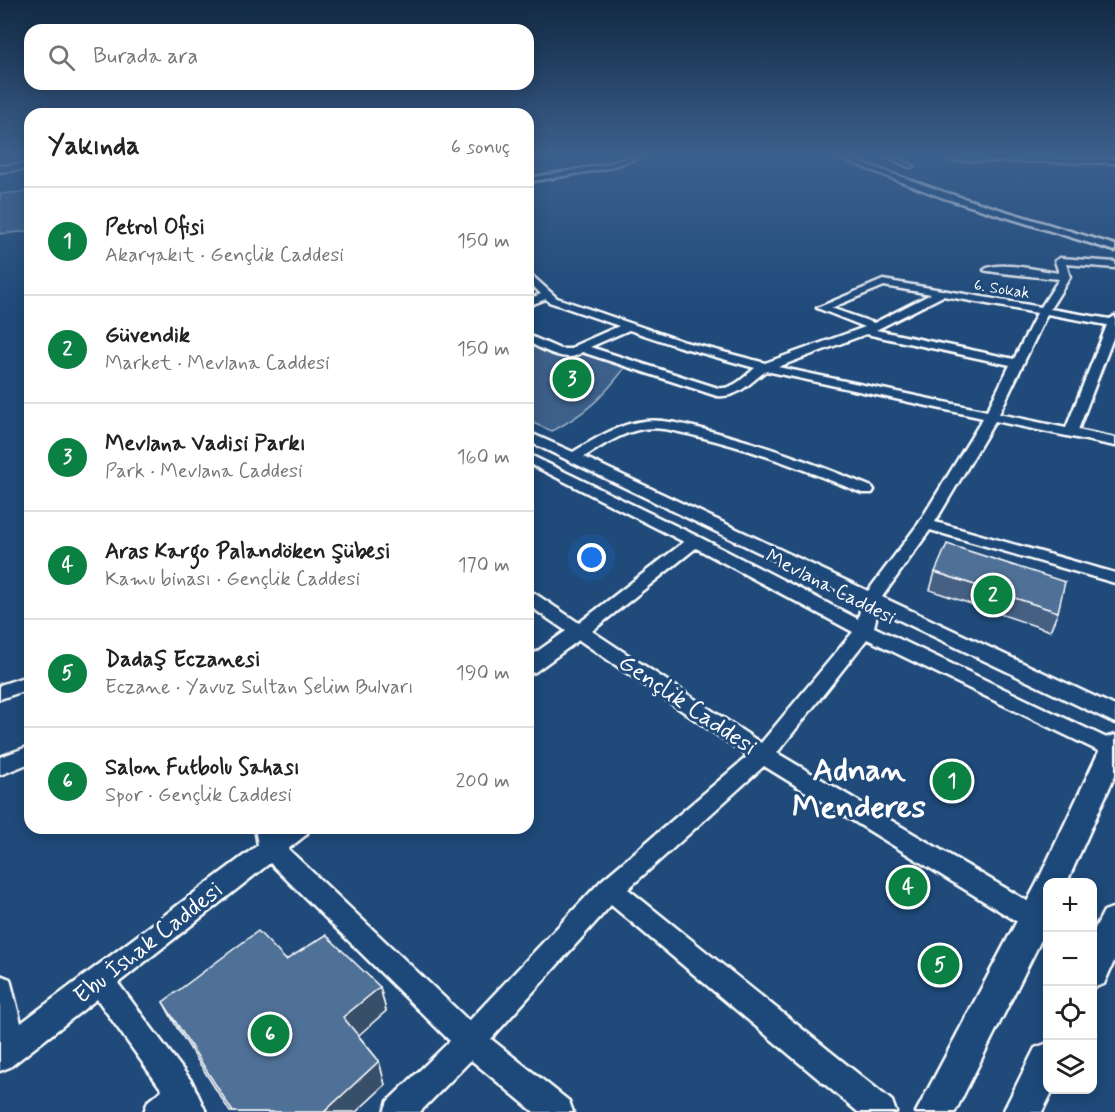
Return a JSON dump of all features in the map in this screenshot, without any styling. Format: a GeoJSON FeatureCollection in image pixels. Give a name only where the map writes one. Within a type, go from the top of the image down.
{"type":"FeatureCollection","features":[{"type":"Feature","properties":{"kind":"main road"},"geometry":{"type":"LineString","coordinates":[[1054,878],[1114,749]]}},
{"type":"Feature","properties":{"kind":"main road"},"geometry":{"type":"LineString","coordinates":[[935,1112],[1041,906]]}},
{"type":"Feature","properties":{"kind":"main road"},"geometry":{"type":"LineString","coordinates":[[1097,961],[1115,922]]}},
{"type":"Feature","properties":{"kind":"main road"},"geometry":{"type":"LineString","coordinates":[[1022,1112],[1043,1069]]}},
{"type":"Feature","properties":{"kind":"street"},"geometry":{"type":"LineString","coordinates":[[986,208],[1115,248]]}},
{"type":"Feature","properties":{"kind":"street"},"geometry":{"type":"LineString","coordinates":[[399,1112],[470,1041],[610,889],[763,756],[864,630],[872,598],[926,524],[991,416],[1044,310],[1065,277],[1060,261],[1115,265]]}},
{"type":"Feature","properties":{"kind":"street"},"geometry":{"type":"LineString","coordinates":[[989,270],[1004,269],[1065,277]]}},
{"type":"Feature","properties":{"kind":"street"},"geometry":{"type":"LineString","coordinates":[[534,281],[553,300],[681,344],[767,368],[1115,442]]}},
{"type":"Feature","properties":{"kind":"street","name":"6. Sokak"},"geometry":{"type":"LineString","coordinates":[[869,329],[822,308],[883,283],[1114,322]]}},
{"type":"Feature","properties":{"kind":"street"},"geometry":{"type":"LineString","coordinates":[[580,347],[610,359],[726,393],[741,386],[752,374],[869,329],[942,293]]}},
{"type":"Feature","properties":{"kind":"street"},"geometry":{"type":"LineString","coordinates":[[534,300],[548,294]]}},
{"type":"Feature","properties":{"kind":"street"},"geometry":{"type":"LineString","coordinates":[[1070,434],[1114,322]]}},
{"type":"Feature","properties":{"kind":"street"},"geometry":{"type":"LineString","coordinates":[[534,341],[558,352],[574,353],[580,347],[628,326]]}},
{"type":"Feature","properties":{"kind":"street"},"geometry":{"type":"LineString","coordinates":[[869,329],[1017,363]]}},
{"type":"Feature","properties":{"kind":"street"},"geometry":{"type":"LineString","coordinates":[[573,458],[611,436],[644,425],[665,425],[766,449],[867,490]]}},
{"type":"Feature","properties":{"kind":"street","name":"Mevlana Caddesi"},"geometry":{"type":"LineString","coordinates":[[534,439],[1115,715]]}},
{"type":"Feature","properties":{"kind":"street","name":"Mevlana Caddesi"},"geometry":{"type":"LineString","coordinates":[[534,461],[695,541],[864,630],[1114,749]]}},
{"type":"Feature","properties":{"kind":"street"},"geometry":{"type":"LineString","coordinates":[[926,524],[1115,578]]}},
{"type":"Feature","properties":{"kind":"street"},"geometry":{"type":"LineString","coordinates":[[534,663],[580,631],[695,541]]}},
{"type":"Feature","properties":{"kind":"street","name":"Gençlik Caddesi"},"geometry":{"type":"LineString","coordinates":[[534,601],[763,756],[1041,906]]}},
{"type":"Feature","properties":{"kind":"street"},"geometry":{"type":"LineString","coordinates":[[0,692],[24,684]]}},
{"type":"Feature","properties":{"kind":"street"},"geometry":{"type":"LineString","coordinates":[[0,766],[24,756]]}},
{"type":"Feature","properties":{"kind":"street"},"geometry":{"type":"LineString","coordinates":[[268,838],[470,1041],[558,1112]]}},
{"type":"Feature","properties":{"kind":"street","name":"Ebu İshak Caddesi"},"geometry":{"type":"LineString","coordinates":[[6,1053],[99,980],[268,838]]}},
{"type":"Feature","properties":{"kind":"street"},"geometry":{"type":"LineString","coordinates":[[610,889],[880,1112]]}},
{"type":"Feature","properties":{"kind":"street"},"geometry":{"type":"LineString","coordinates":[[99,980],[187,1102],[159,1112]]}},
{"type":"Feature","properties":{"kind":"street"},"geometry":{"type":"LineString","coordinates":[[0,988],[6,1053]]}},
{"type":"Feature","properties":{"kind":"shaded area"},"geometry":{"type":"Polygon","coordinates":[[[0,208],[24,208],[24,232],[0,234],[0,208]]]}},
{"type":"Feature","properties":{"kind":"shaded area"},"geometry":{"type":"Polygon","coordinates":[[[534,341],[566,354],[582,354],[589,350],[627,365],[594,403],[552,431],[534,424],[534,341]]]}},
{"type":"Feature","properties":{"kind":"building"},"geometry":{"type":"Polygon","coordinates":[[[947,544],[1065,582],[1058,612],[935,572],[947,544]]]}},
{"type":"Feature","properties":{"kind":"building"},"geometry":{"type":"Polygon","coordinates":[[[258,931],[286,960],[326,935],[380,987],[343,1017],[379,1061],[324,1112],[233,1112],[163,1002],[258,931]]]}},
{"type":"Feature","properties":{"kind":"place","name":"Mevlana Vadisi Parkı"},"geometry":{"type":"Point","coordinates":[572,379]}},
{"type":"Feature","properties":{"kind":"place","name":"Güvendik"},"geometry":{"type":"Point","coordinates":[993,595]}},
{"type":"Feature","properties":{"kind":"place","name":"Petrol Ofisi"},"geometry":{"type":"Point","coordinates":[952,781]}},
{"type":"Feature","properties":{"kind":"place","name":"Aras Kargo Palandöken Şübesi"},"geometry":{"type":"Point","coordinates":[908,887]}},
{"type":"Feature","properties":{"kind":"place","name":"Dadaş Eczanesi"},"geometry":{"type":"Point","coordinates":[940,965]}},
{"type":"Feature","properties":{"kind":"place","name":"Salon Futbolu Sahası"},"geometry":{"type":"Point","coordinates":[270,1034]}},
{"type":"Feature","properties":{"kind":"district","name":"Adnan Menderes"},"geometry":{"type":"Point","coordinates":[859,788]}}]}
